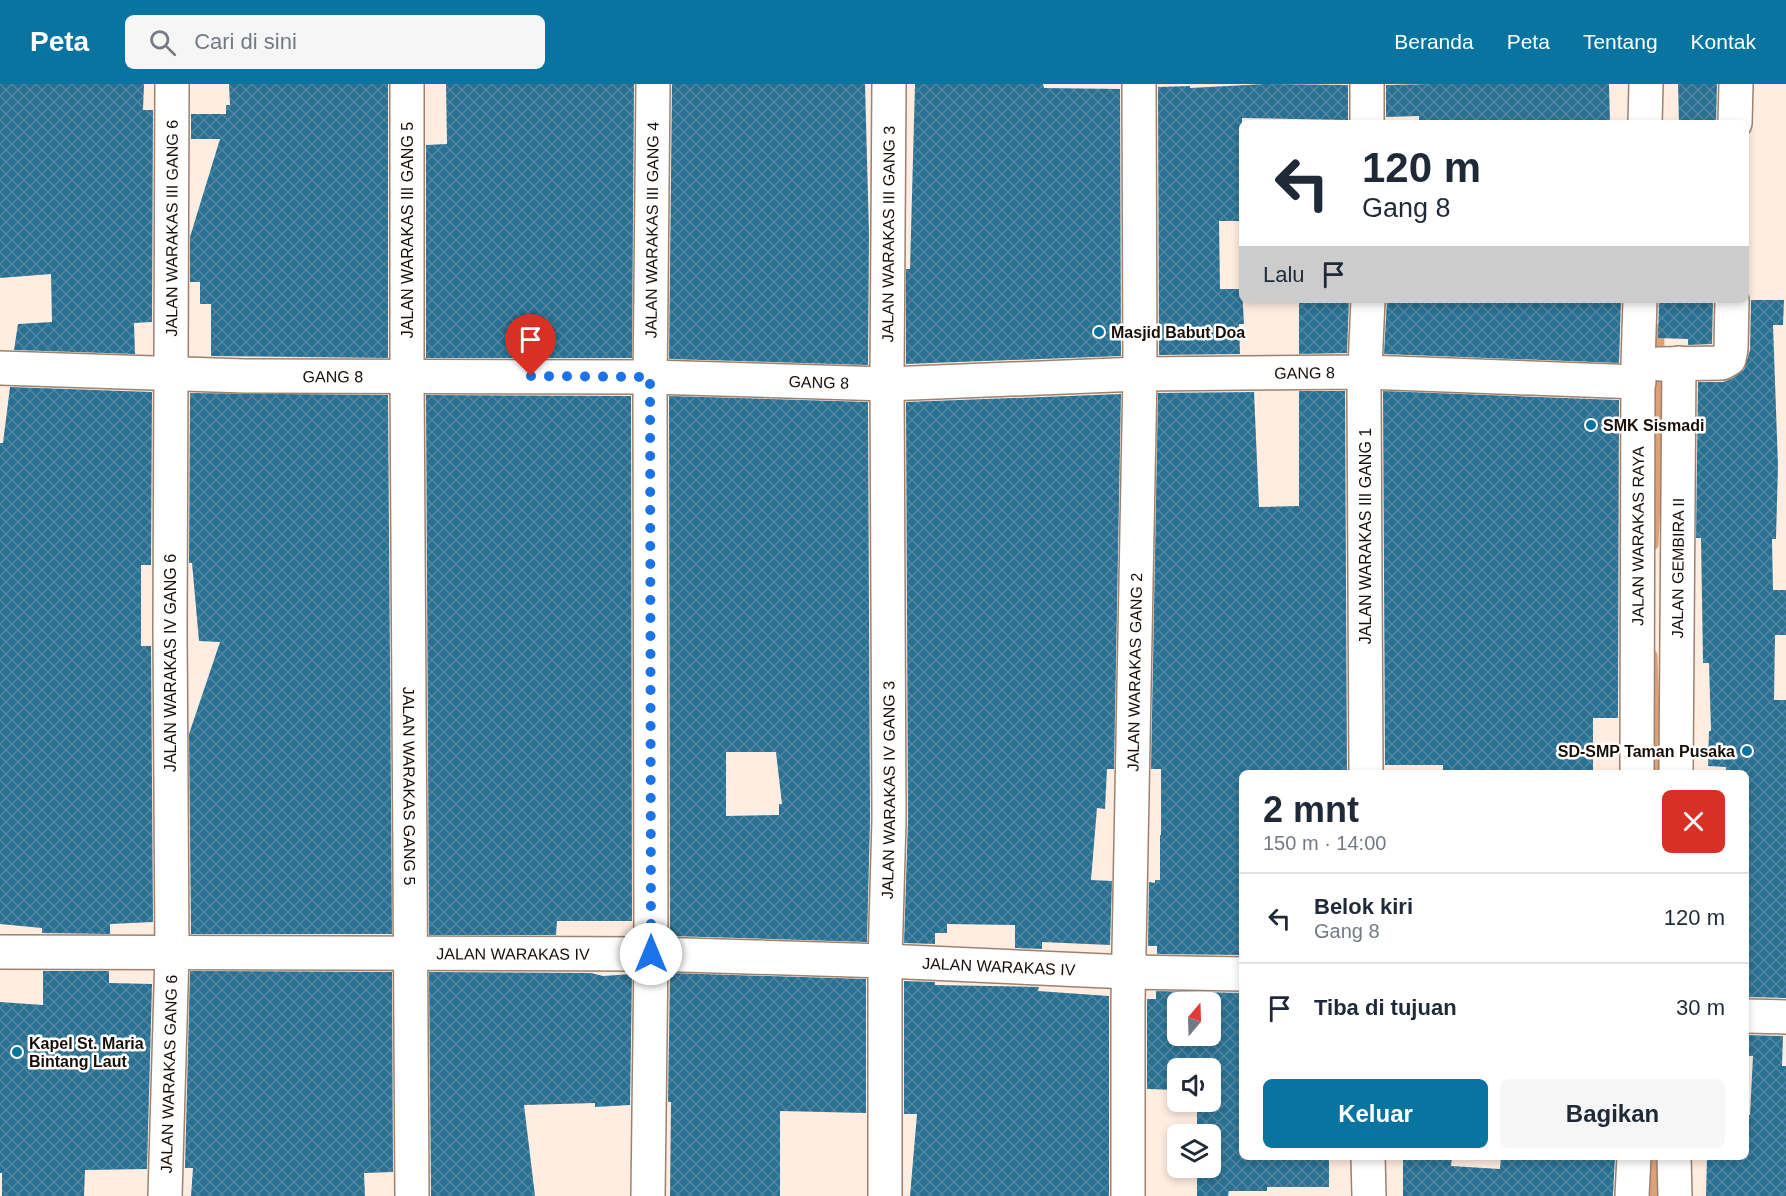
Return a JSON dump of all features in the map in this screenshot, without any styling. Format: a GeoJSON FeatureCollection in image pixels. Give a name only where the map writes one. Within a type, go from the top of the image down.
{"type":"FeatureCollection","features":[{"type":"Feature","properties":{"kind":"street","name":"JALAN WARAKAS III GANG 6"},"geometry":{"type":"LineString","coordinates":[[171,373],[172,84]]}},
{"type":"Feature","properties":{"kind":"street","name":"JALAN WARAKAS III GANG 5"},"geometry":{"type":"LineString","coordinates":[[406,375],[407,84]]}},
{"type":"Feature","properties":{"kind":"street","name":"JALAN WARAKAS III GANG 4"},"geometry":{"type":"LineString","coordinates":[[648,1196],[651,954],[650,377],[653,84]]}},
{"type":"Feature","properties":{"kind":"street","name":"JALAN WARAKAS III GANG 3"},"geometry":{"type":"LineString","coordinates":[[888,384],[889,84]]}},
{"type":"Feature","properties":{"kind":"street","name":"JALAN WARAKAS GANG 2"},"geometry":{"type":"LineString","coordinates":[[1128,1196],[1129,972],[1140,374],[1139,84]]}},
{"type":"Feature","properties":{"kind":"street"},"geometry":{"type":"LineString","coordinates":[[1367,84],[1367,120]]}},
{"type":"Feature","properties":{"kind":"street"},"geometry":{"type":"LineString","coordinates":[[1645,120],[1646,84]]}},
{"type":"Feature","properties":{"kind":"street"},"geometry":{"type":"LineString","coordinates":[[1735,120],[1736,84]]}},
{"type":"Feature","properties":{"kind":"street","name":"JALAN WARAKAS III GANG 1"},"geometry":{"type":"LineString","coordinates":[[1366,770],[1365,372],[1368,303]]}},
{"type":"Feature","properties":{"kind":"street","name":"JALAN WARAKAS RAYA"},"geometry":{"type":"LineString","coordinates":[[1638,770],[1657,714],[1654,368],[1641,303]]}},
{"type":"Feature","properties":{"kind":"street"},"geometry":{"type":"LineString","coordinates":[[1654,368],[1722,363],[1729,359],[1732,303]]}},
{"type":"Feature","properties":{"kind":"street","name":"GANG 8"},"geometry":{"type":"LineString","coordinates":[[0,368],[245,376],[650,377],[888,384],[1140,374],[1654,368]]}},
{"type":"Feature","properties":{"kind":"street","name":"JALAN GEMBIRA II"},"geometry":{"type":"LineString","coordinates":[[1654,368],[1657,714],[1675,770]]}},
{"type":"Feature","properties":{"kind":"street","name":"JALAN WARAKAS IV GANG 6"},"geometry":{"type":"LineString","coordinates":[[171,373],[172,953]]}},
{"type":"Feature","properties":{"kind":"street","name":"JALAN WARAKAS GANG 5"},"geometry":{"type":"LineString","coordinates":[[406,375],[412,1196]]}},
{"type":"Feature","properties":{"kind":"street","name":"JALAN WARAKAS IV GANG 3"},"geometry":{"type":"LineString","coordinates":[[885,1196],[885,961],[889,820],[888,384]]}},
{"type":"Feature","properties":{"kind":"street","name":"JALAN WARAKAS IV"},"geometry":{"type":"LineString","coordinates":[[0,952],[651,954],[1239,974]]}},
{"type":"Feature","properties":{"kind":"street","name":"JALAN WARAKAS GANG 6"},"geometry":{"type":"LineString","coordinates":[[165,1196],[172,953]]}},
{"type":"Feature","properties":{"kind":"street"},"geometry":{"type":"LineString","coordinates":[[1749,1016],[1786,1017]]}},
{"type":"Feature","properties":{"kind":"street"},"geometry":{"type":"LineString","coordinates":[[1368,1160],[1369,1196]]}},
{"type":"Feature","properties":{"kind":"street"},"geometry":{"type":"LineString","coordinates":[[1632,1196],[1634,1160]]}},
{"type":"Feature","properties":{"kind":"street"},"geometry":{"type":"LineString","coordinates":[[1674,1160],[1675,1196]]}},
{"type":"Feature","properties":{"kind":"building"},"geometry":{"type":"Polygon","coordinates":[[[0,84],[144,84],[143,110],[153,110],[152,322],[134,323],[135,354],[14,350],[18,324],[52,322],[51,274],[0,278],[0,84]]]}},
{"type":"Feature","properties":{"kind":"building"},"geometry":{"type":"Polygon","coordinates":[[[229,84],[388,84],[388,358],[211,356],[211,304],[200,304],[200,282],[190,282],[190,237],[220,139],[191,139],[191,114],[226,114],[226,105],[230,105],[229,84]]]}},
{"type":"Feature","properties":{"kind":"building"},"geometry":{"type":"Polygon","coordinates":[[[446,84],[634,84],[632,358],[426,358],[426,145],[447,144],[446,84]]]}},
{"type":"Feature","properties":{"kind":"building"},"geometry":{"type":"Polygon","coordinates":[[[672,84],[865,84],[869,233],[868,365],[669,359],[672,84]]]}},
{"type":"Feature","properties":{"kind":"building"},"geometry":{"type":"Polygon","coordinates":[[[915,84],[1043,84],[1044,88],[1120,89],[1121,356],[906,364],[906,269],[910,269],[915,84]]]}},
{"type":"Feature","properties":{"kind":"building"},"geometry":{"type":"Polygon","coordinates":[[[1265,84],[1348,85],[1348,120],[1242,118],[1239,120],[1239,221],[1219,221],[1220,289],[1239,289],[1239,303],[1243,303],[1244,324],[1239,324],[1240,354],[1159,355],[1158,87],[1190,86],[1190,88],[1265,84]]]}},
{"type":"Feature","properties":{"kind":"building"},"geometry":{"type":"Polygon","coordinates":[[[1609,84],[1610,120],[1419,120],[1419,116],[1386,117],[1386,85],[1609,84]]]}},
{"type":"Feature","properties":{"kind":"building"},"geometry":{"type":"Polygon","coordinates":[[[1678,84],[1717,84],[1716,120],[1679,120],[1678,84]]]}},
{"type":"Feature","properties":{"kind":"building"},"geometry":{"type":"Polygon","coordinates":[[[1751,300],[1784,300],[1783,325],[1773,325],[1778,466],[1776,539],[1772,539],[1773,590],[1786,590],[1786,635],[1775,635],[1774,700],[1786,700],[1786,998],[1749,997],[1749,770],[1726,770],[1726,767],[1708,766],[1709,731],[1711,731],[1709,663],[1703,663],[1701,538],[1696,538],[1698,382],[1723,382],[1731,379],[1744,370],[1750,350],[1751,300]]]}},
{"type":"Feature","properties":{"kind":"building"},"geometry":{"type":"Polygon","coordinates":[[[1299,303],[1349,303],[1347,353],[1299,354],[1299,303]]]}},
{"type":"Feature","properties":{"kind":"building"},"geometry":{"type":"Polygon","coordinates":[[[1387,303],[1621,303],[1619,363],[1384,354],[1387,303]]]}},
{"type":"Feature","properties":{"kind":"building"},"geometry":{"type":"Polygon","coordinates":[[[1659,303],[1713,303],[1712,344],[1688,345],[1688,339],[1658,338],[1659,303]]]}},
{"type":"Feature","properties":{"kind":"building"},"geometry":{"type":"Polygon","coordinates":[[[10,387],[152,392],[151,565],[141,565],[141,646],[151,646],[153,922],[110,924],[110,934],[42,933],[42,928],[0,924],[0,443],[3,443],[10,387]]]}},
{"type":"Feature","properties":{"kind":"building"},"geometry":{"type":"Polygon","coordinates":[[[1299,391],[1345,391],[1347,770],[1239,770],[1239,955],[1157,954],[1157,946],[1148,946],[1149,882],[1155,883],[1155,880],[1160,880],[1161,835],[1161,769],[1151,769],[1158,393],[1254,392],[1259,507],[1299,506],[1299,391]]]}},
{"type":"Feature","properties":{"kind":"building"},"geometry":{"type":"Polygon","coordinates":[[[1383,391],[1619,400],[1618,718],[1593,718],[1593,770],[1443,770],[1443,765],[1385,765],[1383,391]]]}},
{"type":"Feature","properties":{"kind":"building"},"geometry":{"type":"Polygon","coordinates":[[[190,393],[388,395],[392,934],[191,934],[189,734],[220,642],[199,641],[192,563],[189,563],[190,393]]]}},
{"type":"Feature","properties":{"kind":"building"},"geometry":{"type":"Polygon","coordinates":[[[1121,394],[1114,769],[1107,769],[1105,809],[1097,808],[1091,880],[1112,881],[1110,945],[1042,942],[1042,949],[1015,948],[1015,925],[947,924],[947,933],[935,933],[935,944],[904,943],[908,820],[906,402],[1121,394]]]}},
{"type":"Feature","properties":{"kind":"building"},"geometry":{"type":"Polygon","coordinates":[[[426,395],[631,396],[632,921],[557,921],[556,935],[429,935],[426,395]]]}},
{"type":"Feature","properties":{"kind":"building"},"geometry":{"type":"Polygon","coordinates":[[[669,396],[868,402],[870,820],[867,942],[670,936],[669,396]],[[726,752],[726,816],[779,815],[779,804],[782,804],[776,752],[726,752]]]}},
{"type":"Feature","properties":{"kind":"building"},"geometry":{"type":"Polygon","coordinates":[[[43,971],[109,971],[109,983],[152,984],[147,1169],[85,1170],[84,1196],[2,1196],[0,1002],[43,1005],[43,971]]]}},
{"type":"Feature","properties":{"kind":"building"},"geometry":{"type":"Polygon","coordinates":[[[190,971],[392,972],[393,1172],[364,1173],[365,1196],[191,1196],[193,1168],[185,1168],[190,971]]]}},
{"type":"Feature","properties":{"kind":"building"},"geometry":{"type":"Polygon","coordinates":[[[429,972],[591,973],[603,976],[632,974],[630,1105],[595,1107],[595,1103],[524,1105],[535,1196],[431,1196],[429,972]]]}},
{"type":"Feature","properties":{"kind":"building"},"geometry":{"type":"Polygon","coordinates":[[[670,973],[866,979],[866,1113],[780,1111],[780,1196],[670,1196],[671,1102],[668,1102],[670,973]]]}},
{"type":"Feature","properties":{"kind":"building"},"geometry":{"type":"Polygon","coordinates":[[[904,981],[935,982],[935,985],[1039,987],[1038,991],[1109,996],[1109,1196],[910,1196],[917,1114],[904,1114],[904,981]]]}},
{"type":"Feature","properties":{"kind":"building"},"geometry":{"type":"Polygon","coordinates":[[[1156,991],[1199,992],[1167,992],[1167,1046],[1221,1046],[1221,993],[1239,993],[1239,1160],[1329,1160],[1329,1187],[1267,1187],[1267,1191],[1229,1191],[1228,1196],[1197,1196],[1197,1178],[1221,1178],[1221,1124],[1197,1124],[1197,1112],[1221,1112],[1221,1058],[1167,1058],[1167,1090],[1147,1089],[1147,999],[1156,999],[1156,991]]]}},
{"type":"Feature","properties":{"kind":"building"},"geometry":{"type":"Polygon","coordinates":[[[1749,1035],[1783,1036],[1782,1066],[1786,1066],[1786,1196],[1706,1196],[1707,1160],[1749,1160],[1753,1056],[1749,1056],[1749,1035]]]}},
{"type":"Feature","properties":{"kind":"building"},"geometry":{"type":"Polygon","coordinates":[[[1403,1160],[1452,1160],[1451,1166],[1500,1169],[1501,1160],[1615,1160],[1613,1196],[1403,1196],[1403,1160]]]}},
{"type":"Feature","properties":{"kind":"waterway"},"geometry":{"type":"LineString","coordinates":[[1654,545],[1659,436],[1660,328]]}},
{"type":"Feature","properties":{"kind":"waterway"},"geometry":{"type":"LineString","coordinates":[[1653,655],[1657,770]]}},
{"type":"Feature","properties":{"kind":"waterway"},"geometry":{"type":"LineString","coordinates":[[1653,1160],[1654,1196]]}},
{"type":"Feature","properties":{"kind":"place","name":"Masjid Babut Doa"},"geometry":{"type":"Point","coordinates":[1099,332]}},
{"type":"Feature","properties":{"kind":"place","name":"SMK Sismadi"},"geometry":{"type":"Point","coordinates":[1591,425]}},
{"type":"Feature","properties":{"kind":"place","name":"SD-SMP Taman Pusaka"},"geometry":{"type":"Point","coordinates":[1747,751]}},
{"type":"Feature","properties":{"kind":"place","name":"Kapel St. Maria Bintang Laut"},"geometry":{"type":"Point","coordinates":[17,1052]}},
{"type":"Feature","properties":{"kind":"route"},"geometry":{"type":"LineString","coordinates":[[531,376],[650,377],[651,954]]}}]}
